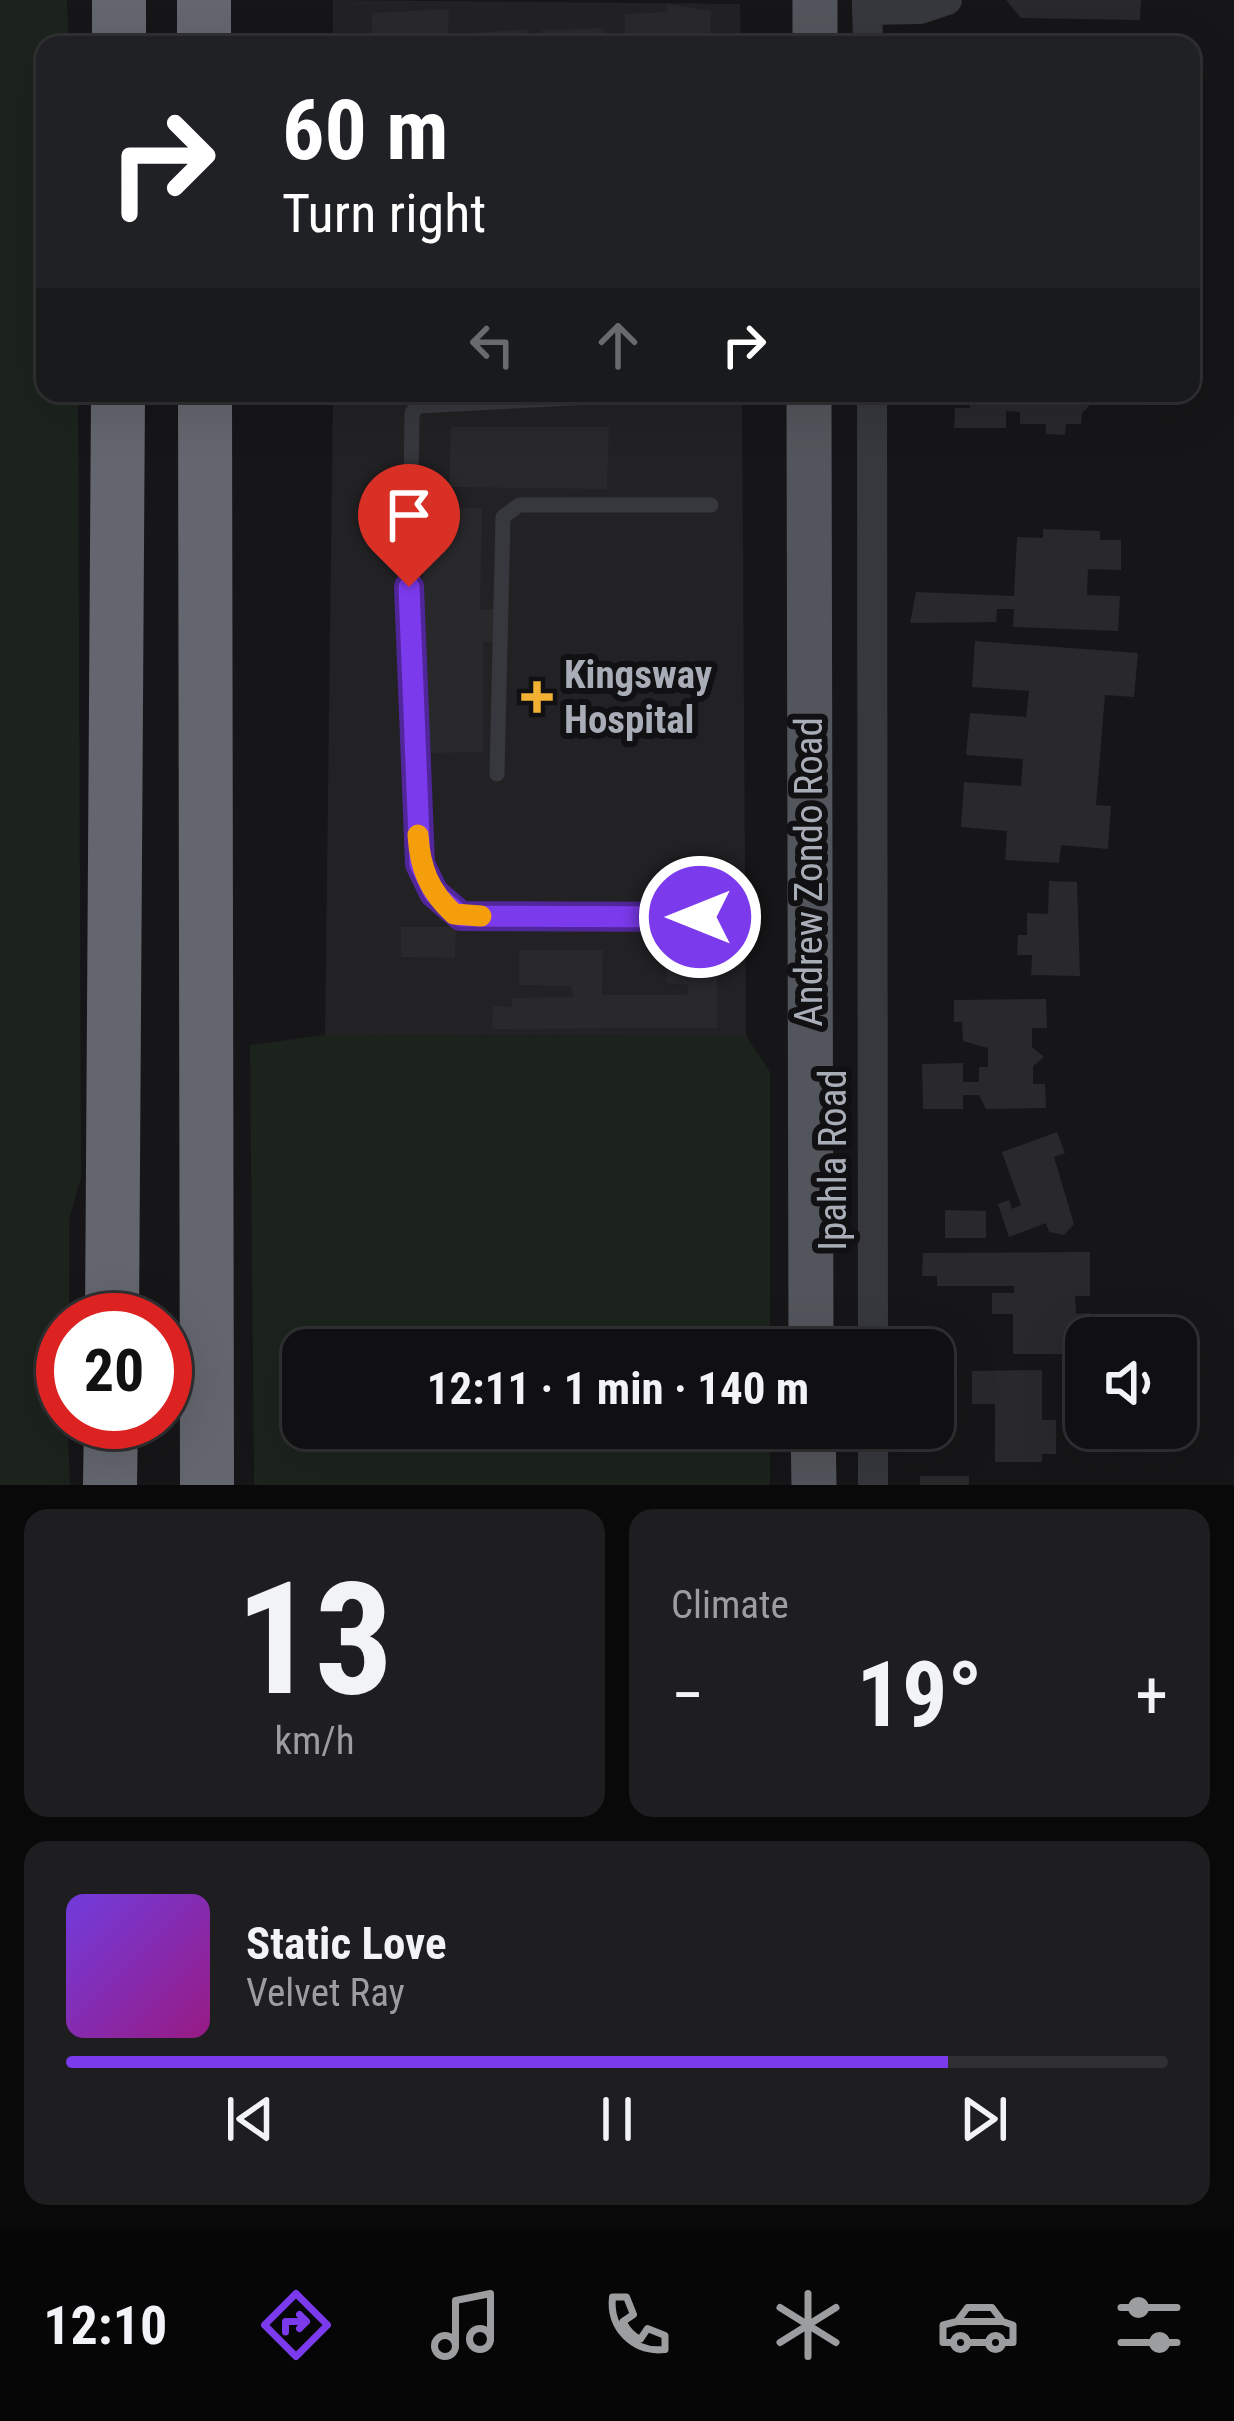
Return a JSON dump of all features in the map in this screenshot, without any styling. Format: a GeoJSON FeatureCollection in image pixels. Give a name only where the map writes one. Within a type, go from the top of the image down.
{"type":"FeatureCollection","features":[{"type":"Feature","properties":{"kind":"highway"},"geometry":{"type":"LineString","coordinates":[[119,0],[119,36]]}},
{"type":"Feature","properties":{"kind":"highway"},"geometry":{"type":"LineString","coordinates":[[204,0],[204,36]]}},
{"type":"Feature","properties":{"kind":"highway"},"geometry":{"type":"LineString","coordinates":[[112,1293],[118,402]]}},
{"type":"Feature","properties":{"kind":"highway"},"geometry":{"type":"LineString","coordinates":[[206,402],[207,1485]]}},
{"type":"Feature","properties":{"kind":"highway"},"geometry":{"type":"LineString","coordinates":[[110,1485],[111,1449]]}},
{"type":"Feature","properties":{"kind":"main road"},"geometry":{"type":"LineString","coordinates":[[815,0],[815,36]]}},
{"type":"Feature","properties":{"kind":"main road","name":"Andrew Zondo Road"},"geometry":{"type":"LineString","coordinates":[[809,402],[812,1329]]}},
{"type":"Feature","properties":{"kind":"main road"},"geometry":{"type":"LineString","coordinates":[[813,1449],[814,1485]]}},
{"type":"Feature","properties":{"kind":"street"},"geometry":{"type":"LineString","coordinates":[[868,36],[867,5],[920,8],[947,0]]}},
{"type":"Feature","properties":{"kind":"street","name":"Ipahla Road"},"geometry":{"type":"LineString","coordinates":[[872,402],[873,1329]]}},
{"type":"Feature","properties":{"kind":"street"},"geometry":{"type":"LineString","coordinates":[[873,1449],[873,1485]]}},
{"type":"Feature","properties":{"kind":"lane"},"geometry":{"type":"LineString","coordinates":[[496,402],[418,406],[412,413],[412,742],[420,864],[434,893],[454,914],[700,917]]}},
{"type":"Feature","properties":{"kind":"lane"},"geometry":{"type":"LineString","coordinates":[[497,774],[503,517],[519,505],[711,505]]}},
{"type":"Feature","properties":{"kind":"shaded area"},"geometry":{"type":"Polygon","coordinates":[[[0,0],[67,0],[69,36],[36,36],[36,402],[78,402],[81,1177],[69,1220],[69,1293],[36,1293],[36,1449],[68,1449],[70,1485],[0,1485],[0,0]]]}},
{"type":"Feature","properties":{"kind":"shaded area"},"geometry":{"type":"Polygon","coordinates":[[[333,0],[740,4],[741,36],[333,36],[333,0]]]}},
{"type":"Feature","properties":{"kind":"shaded area","name":"Kingsway Hospital"},"geometry":{"type":"Polygon","coordinates":[[[333,402],[742,402],[746,1036],[325,1035],[333,402]]]}},
{"type":"Feature","properties":{"kind":"shaded area"},"geometry":{"type":"Polygon","coordinates":[[[325,1035],[746,1036],[770,1072],[770,1329],[282,1329],[282,1449],[770,1449],[770,1485],[254,1485],[250,1045],[325,1035]]]}},
{"type":"Feature","properties":{"kind":"building"},"geometry":{"type":"Polygon","coordinates":[[[1006,0],[1141,0],[1140,20],[1021,18],[1006,0]]]}},
{"type":"Feature","properties":{"kind":"building"},"geometry":{"type":"Polygon","coordinates":[[[667,4],[711,11],[710,36],[625,36],[625,14],[668,12],[667,4]]]}},
{"type":"Feature","properties":{"kind":"building"},"geometry":{"type":"Polygon","coordinates":[[[449,9],[448,35],[527,29],[527,36],[372,36],[372,13],[449,9]]]}},
{"type":"Feature","properties":{"kind":"building"},"geometry":{"type":"Polygon","coordinates":[[[604,28],[606,36],[542,36],[542,30],[604,28]]]}},
{"type":"Feature","properties":{"kind":"building"},"geometry":{"type":"Polygon","coordinates":[[[970,402],[1089,402],[1081,424],[1066,424],[1065,435],[1046,434],[1046,424],[1020,424],[1020,412],[1006,411],[1006,428],[954,428],[955,408],[970,408],[970,402]]]}},
{"type":"Feature","properties":{"kind":"building"},"geometry":{"type":"Polygon","coordinates":[[[451,427],[609,427],[607,489],[449,487],[451,427]]]}},
{"type":"Feature","properties":{"kind":"building"},"geometry":{"type":"Polygon","coordinates":[[[422,507],[482,508],[480,610],[494,609],[493,641],[483,642],[483,752],[425,753],[422,507]]]}},
{"type":"Feature","properties":{"kind":"building"},"geometry":{"type":"Polygon","coordinates":[[[1043,529],[1100,531],[1100,540],[1121,540],[1121,570],[1088,569],[1087,595],[1120,596],[1118,631],[1013,627],[1014,609],[997,609],[996,622],[910,623],[916,592],[1014,596],[1017,537],[1043,538],[1043,529]]]}},
{"type":"Feature","properties":{"kind":"building"},"geometry":{"type":"Polygon","coordinates":[[[975,641],[1138,653],[1134,697],[1105,695],[1096,805],[1111,806],[1108,849],[1061,845],[1059,863],[1005,860],[1007,831],[961,827],[964,782],[1021,786],[1023,759],[966,755],[970,713],[1026,717],[1029,691],[972,687],[975,641]]]}},
{"type":"Feature","properties":{"kind":"building"},"geometry":{"type":"Polygon","coordinates":[[[1049,881],[1077,882],[1080,976],[1031,975],[1032,955],[1017,955],[1018,935],[1027,935],[1027,913],[1048,914],[1049,881]]]}},
{"type":"Feature","properties":{"kind":"building"},"geometry":{"type":"Polygon","coordinates":[[[401,927],[456,927],[455,958],[401,957],[401,927]]]}},
{"type":"Feature","properties":{"kind":"building"},"geometry":{"type":"Polygon","coordinates":[[[519,950],[603,950],[602,995],[687,995],[688,985],[666,983],[668,950],[717,950],[717,1028],[492,1029],[493,1006],[511,1007],[513,998],[573,997],[571,986],[519,985],[519,950]]]}},
{"type":"Feature","properties":{"kind":"building"},"geometry":{"type":"Polygon","coordinates":[[[1046,999],[1047,1028],[1032,1028],[1032,1047],[1044,1057],[1033,1066],[1033,1084],[1045,1084],[1046,1108],[986,1109],[979,1095],[963,1095],[963,1109],[923,1109],[922,1064],[963,1063],[963,1082],[979,1082],[979,1067],[988,1067],[988,1048],[963,1041],[962,1022],[954,1022],[954,1000],[1046,999]]]}},
{"type":"Feature","properties":{"kind":"building"},"geometry":{"type":"Polygon","coordinates":[[[1057,1132],[1065,1153],[1054,1157],[1074,1224],[1064,1235],[1049,1232],[1046,1223],[1009,1237],[998,1204],[1009,1200],[1012,1209],[1021,1205],[1002,1152],[1057,1132]]]}},
{"type":"Feature","properties":{"kind":"building"},"geometry":{"type":"Polygon","coordinates":[[[945,1210],[986,1211],[986,1238],[945,1238],[945,1210]]]}},
{"type":"Feature","properties":{"kind":"building"},"geometry":{"type":"Polygon","coordinates":[[[1090,1252],[1090,1296],[1075,1296],[1076,1314],[1090,1313],[1090,1317],[1065,1317],[1065,1354],[1013,1354],[1013,1314],[992,1314],[992,1293],[1014,1293],[1014,1286],[937,1286],[937,1276],[922,1276],[923,1253],[1090,1252]]]}},
{"type":"Feature","properties":{"kind":"building"},"geometry":{"type":"Polygon","coordinates":[[[1042,1370],[1042,1420],[1056,1420],[1056,1454],[1042,1454],[1042,1462],[995,1462],[995,1404],[972,1404],[972,1371],[1042,1370]]]}},
{"type":"Feature","properties":{"kind":"building"},"geometry":{"type":"Polygon","coordinates":[[[920,1476],[969,1476],[969,1485],[920,1485],[920,1476]]]}},
{"type":"Feature","properties":{"kind":"slow traffic"},"geometry":{"type":"LineString","coordinates":[[418,835],[420,864],[434,893],[454,914],[481,916]]}},
{"type":"Feature","properties":{"kind":"place","name":"Kingsway Hospital"},"geometry":{"type":"Point","coordinates":[537,697]}},
{"type":"Feature","properties":{"kind":"route"},"geometry":{"type":"LineString","coordinates":[[409,587],[420,864],[434,893],[461,916],[700,917]]}}]}
